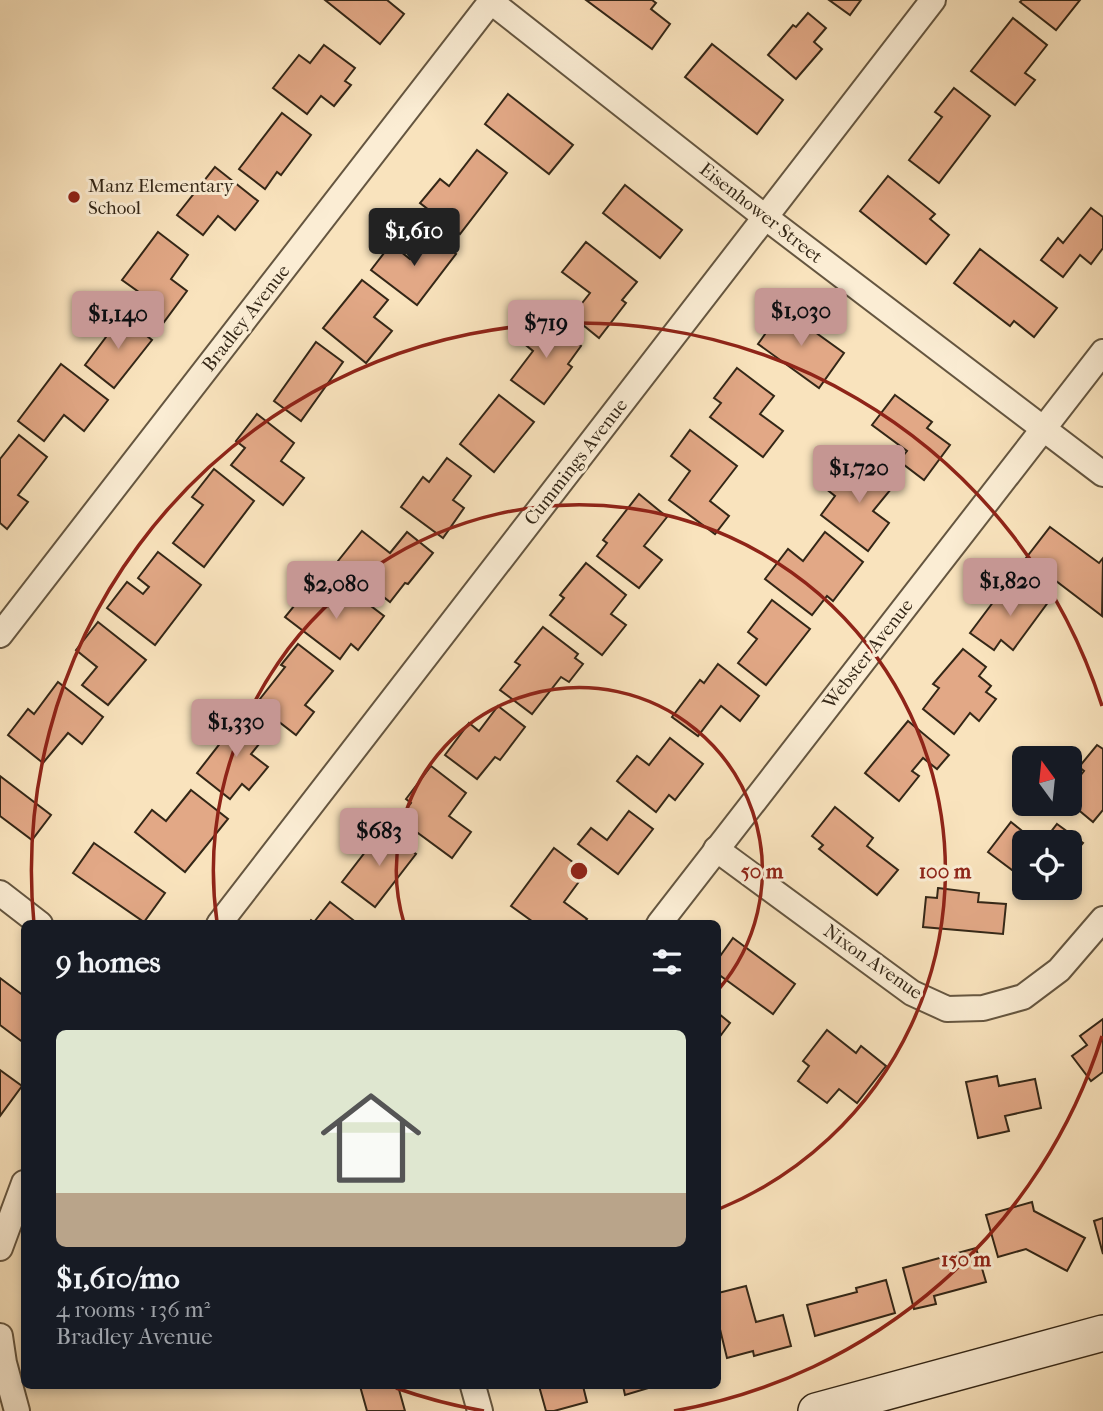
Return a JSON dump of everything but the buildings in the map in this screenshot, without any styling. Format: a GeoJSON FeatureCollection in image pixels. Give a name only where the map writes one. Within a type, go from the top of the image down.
{"type":"FeatureCollection","features":[{"type":"Feature","properties":{"kind":"street","name":"Cummings Avenue"},"geometry":{"type":"LineString","coordinates":[[222,920],[933,0]]}},
{"type":"Feature","properties":{"kind":"street","name":"Eisenhower Street"},"geometry":{"type":"LineString","coordinates":[[491,1],[765,217],[1103,474]]}},
{"type":"Feature","properties":{"kind":"street","name":"Bradley Avenue"},"geometry":{"type":"LineString","coordinates":[[0,635],[491,1]]}},
{"type":"Feature","properties":{"kind":"street","name":"Webster Avenue"},"geometry":{"type":"LineString","coordinates":[[662,920],[1103,352]]}},
{"type":"Feature","properties":{"kind":"street","name":"Nixon Avenue"},"geometry":{"type":"LineString","coordinates":[[716,849],[912,993],[947,1009],[983,1008],[1023,997],[1059,970],[1103,919]]}},
{"type":"Feature","properties":{"kind":"street"},"geometry":{"type":"LineString","coordinates":[[0,893],[35,920]]}},
{"type":"Feature","properties":{"kind":"street"},"geometry":{"type":"LineString","coordinates":[[0,1248],[21,1191]]}},
{"type":"Feature","properties":{"kind":"street"},"geometry":{"type":"LineString","coordinates":[[816,1411],[1103,1334]]}},
{"type":"Feature","properties":{"kind":"street"},"geometry":{"type":"LineString","coordinates":[[0,1336],[4,1363],[18,1411]]}},
{"type":"Feature","properties":{"kind":"street"},"geometry":{"type":"LineString","coordinates":[[474,1389],[480,1411]]}},
{"type":"Feature","properties":{"kind":"place","name":"Manz Elementary School"},"geometry":{"type":"Point","coordinates":[74,197]}}]}
